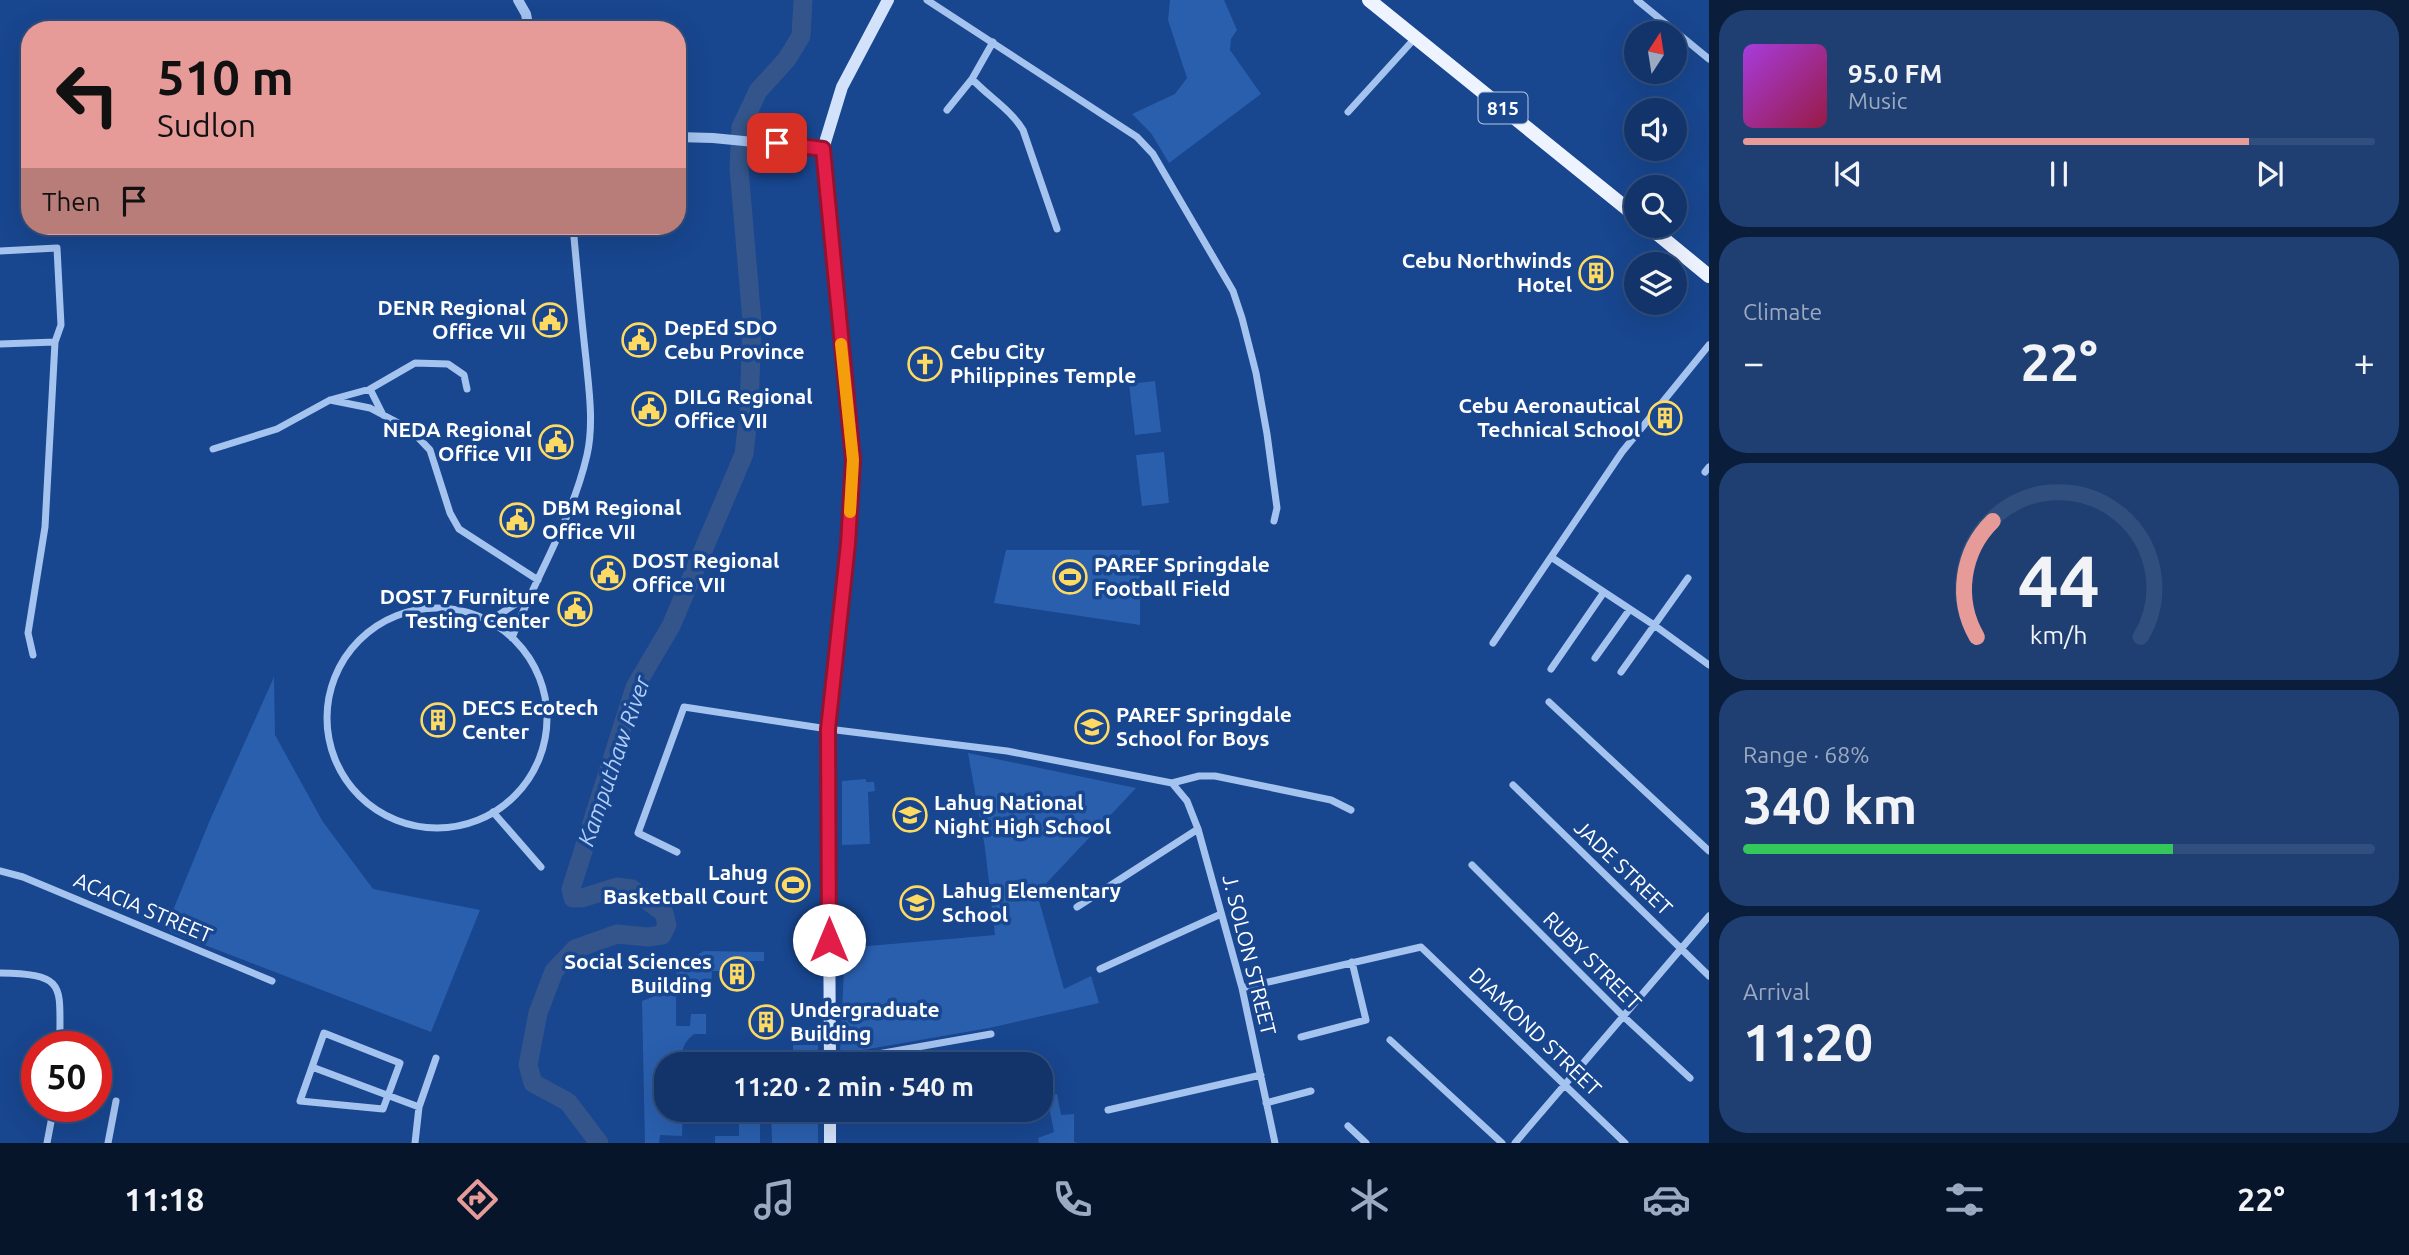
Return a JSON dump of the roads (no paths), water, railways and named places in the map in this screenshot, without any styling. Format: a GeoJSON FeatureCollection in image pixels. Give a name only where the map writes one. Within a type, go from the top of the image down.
{"type":"FeatureCollection","features":[{"type":"Feature","properties":{"kind":"main road"},"geometry":{"type":"LineString","coordinates":[[830,1052],[828,729],[848,544],[853,460],[823,149],[842,87],[887,0]]}},
{"type":"Feature","properties":{"kind":"main road","name":"815"},"geometry":{"type":"LineString","coordinates":[[1369,0],[1624,206]]}},
{"type":"Feature","properties":{"kind":"main road"},"geometry":{"type":"LineString","coordinates":[[1663,238],[1709,276]]}},
{"type":"Feature","properties":{"kind":"main road"},"geometry":{"type":"LineString","coordinates":[[830,1122],[831,1143]]}},
{"type":"Feature","properties":{"kind":"street"},"geometry":{"type":"LineString","coordinates":[[518,0],[527,21]]}},
{"type":"Feature","properties":{"kind":"street"},"geometry":{"type":"LineString","coordinates":[[927,0],[1138,137],[1153,153],[1235,296],[1256,373],[1267,434],[1277,508],[1274,521]]}},
{"type":"Feature","properties":{"kind":"street"},"geometry":{"type":"LineString","coordinates":[[1637,0],[1709,59]]}},
{"type":"Feature","properties":{"kind":"street"},"geometry":{"type":"LineString","coordinates":[[1348,112],[1416,37]]}},
{"type":"Feature","properties":{"kind":"street"},"geometry":{"type":"LineString","coordinates":[[947,110],[972,79],[993,42]]}},
{"type":"Feature","properties":{"kind":"street"},"geometry":{"type":"LineString","coordinates":[[972,79],[1014,116],[1023,130],[1057,229]]}},
{"type":"Feature","properties":{"kind":"street"},"geometry":{"type":"LineString","coordinates":[[686,137],[823,149]]}},
{"type":"Feature","properties":{"kind":"street"},"geometry":{"type":"LineString","coordinates":[[512,638],[528,596],[561,532],[578,489],[588,453],[591,425],[574,235]]}},
{"type":"Feature","properties":{"kind":"street"},"geometry":{"type":"LineString","coordinates":[[0,251],[57,248],[61,325],[55,342],[45,527],[28,633],[33,655]]}},
{"type":"Feature","properties":{"kind":"street"},"geometry":{"type":"LineString","coordinates":[[0,344],[55,342]]}},
{"type":"Feature","properties":{"kind":"street"},"geometry":{"type":"LineString","coordinates":[[1493,643],[1622,452],[1709,345]]}},
{"type":"Feature","properties":{"kind":"street"},"geometry":{"type":"LineString","coordinates":[[213,449],[277,429],[330,400],[370,389],[415,363],[448,364],[464,375],[467,389]]}},
{"type":"Feature","properties":{"kind":"street"},"geometry":{"type":"LineString","coordinates":[[370,389],[383,415]]}},
{"type":"Feature","properties":{"kind":"street"},"geometry":{"type":"LineString","coordinates":[[330,400],[359,404],[410,429],[430,450],[450,513],[459,529],[538,580]]}},
{"type":"Feature","properties":{"kind":"street"},"geometry":{"type":"LineString","coordinates":[[1551,557],[1709,665]]}},
{"type":"Feature","properties":{"kind":"street"},"geometry":{"type":"LineString","coordinates":[[1622,672],[1688,578]]}},
{"type":"Feature","properties":{"kind":"street"},"geometry":{"type":"LineString","coordinates":[[1551,669],[1604,592]]}},
{"type":"Feature","properties":{"kind":"street"},"geometry":{"type":"LineString","coordinates":[[489,621],[528,596]]}},
{"type":"Feature","properties":{"kind":"street"},"geometry":{"type":"LineString","coordinates":[[438,608],[465,612],[489,621],[512,638],[529,658],[541,681],[547,707],[547,734],[540,759],[527,782],[509,801],[493,812],[462,825],[436,827],[410,824],[385,814],[363,799],[339,767],[330,742],[327,716],[331,690],[341,666],[356,644],[387,620],[412,611],[438,608]]}},
{"type":"Feature","properties":{"kind":"street"},"geometry":{"type":"LineString","coordinates":[[1595,658],[1630,609]]}},
{"type":"Feature","properties":{"kind":"street"},"geometry":{"type":"LineString","coordinates":[[1549,702],[1709,851]]}},
{"type":"Feature","properties":{"kind":"street"},"geometry":{"type":"LineString","coordinates":[[677,852],[638,833],[684,707],[828,729],[1007,751],[1172,783],[1199,776],[1215,776],[1331,800],[1351,810]]}},
{"type":"Feature","properties":{"kind":"street","name":"J. SOLON STREET"},"geometry":{"type":"LineString","coordinates":[[1172,783],[1187,801],[1198,829],[1242,988],[1275,1143]]}},
{"type":"Feature","properties":{"kind":"street","name":"JADE STREET"},"geometry":{"type":"LineString","coordinates":[[1513,785],[1709,976]]}},
{"type":"Feature","properties":{"kind":"street"},"geometry":{"type":"LineString","coordinates":[[493,812],[541,867]]}},
{"type":"Feature","properties":{"kind":"street"},"geometry":{"type":"LineString","coordinates":[[1077,907],[1198,829]]}},
{"type":"Feature","properties":{"kind":"street","name":"RUBY STREET"},"geometry":{"type":"LineString","coordinates":[[1472,866],[1690,1079]]}},
{"type":"Feature","properties":{"kind":"street","name":"ACACIA STREET"},"geometry":{"type":"LineString","coordinates":[[0,871],[23,877],[272,981]]}},
{"type":"Feature","properties":{"kind":"street"},"geometry":{"type":"LineString","coordinates":[[1100,969],[1221,914]]}},
{"type":"Feature","properties":{"kind":"street"},"geometry":{"type":"LineString","coordinates":[[1515,1143],[1709,916]]}},
{"type":"Feature","properties":{"kind":"street","name":"DIAMOND STREET"},"geometry":{"type":"LineString","coordinates":[[1352,962],[1420,947],[1625,1143]]}},
{"type":"Feature","properties":{"kind":"street"},"geometry":{"type":"LineString","coordinates":[[1242,988],[1352,962],[1366,1020],[1301,1037]]}},
{"type":"Feature","properties":{"kind":"street"},"geometry":{"type":"LineString","coordinates":[[0,973],[31,973],[41,975],[53,983],[60,992],[60,1031]]}},
{"type":"Feature","properties":{"kind":"street"},"geometry":{"type":"LineString","coordinates":[[324,1034],[400,1063],[383,1110],[300,1101],[312,1067],[324,1034]]}},
{"type":"Feature","properties":{"kind":"street"},"geometry":{"type":"LineString","coordinates":[[889,1052],[991,1034]]}},
{"type":"Feature","properties":{"kind":"street"},"geometry":{"type":"LineString","coordinates":[[1390,1040],[1502,1143]]}},
{"type":"Feature","properties":{"kind":"street"},"geometry":{"type":"LineString","coordinates":[[415,1143],[419,1107],[436,1058]]}},
{"type":"Feature","properties":{"kind":"street"},"geometry":{"type":"LineString","coordinates":[[312,1067],[419,1107]]}},
{"type":"Feature","properties":{"kind":"street"},"geometry":{"type":"LineString","coordinates":[[1108,1110],[1261,1075]]}},
{"type":"Feature","properties":{"kind":"street"},"geometry":{"type":"LineString","coordinates":[[1266,1102],[1311,1091]]}},
{"type":"Feature","properties":{"kind":"street"},"geometry":{"type":"LineString","coordinates":[[108,1143],[116,1101]]}},
{"type":"Feature","properties":{"kind":"street"},"geometry":{"type":"LineString","coordinates":[[47,1143],[51,1122]]}},
{"type":"Feature","properties":{"kind":"street"},"geometry":{"type":"LineString","coordinates":[[1348,1126],[1366,1143]]}},
{"type":"Feature","properties":{"kind":"waterway","name":"Kamputhaw River"},"geometry":{"type":"LineString","coordinates":[[599,1143],[568,1102],[533,1083],[528,1065],[538,1013],[554,971],[575,949],[617,934],[648,937],[662,935],[667,925],[664,913],[632,889],[617,887],[582,898],[573,898],[571,889],[635,687],[671,626],[744,454],[749,411],[752,321],[739,169],[741,127],[758,91],[787,59],[801,36],[803,0]]}},
{"type":"Feature","properties":{"kind":"place","name":"Cebu Northwinds Hotel"},"geometry":{"type":"Point","coordinates":[1596,273]}},
{"type":"Feature","properties":{"kind":"place","name":"DENR Regional Office VII"},"geometry":{"type":"Point","coordinates":[550,320]}},
{"type":"Feature","properties":{"kind":"place","name":"DepEd SDO Cebu Province"},"geometry":{"type":"Point","coordinates":[639,340]}},
{"type":"Feature","properties":{"kind":"place","name":"Cebu City Philippines Temple"},"geometry":{"type":"Point","coordinates":[925,364]}},
{"type":"Feature","properties":{"kind":"place","name":"DILG Regional Office VII"},"geometry":{"type":"Point","coordinates":[649,409]}},
{"type":"Feature","properties":{"kind":"place","name":"Cebu Aeronautical Technical School"},"geometry":{"type":"Point","coordinates":[1665,418]}},
{"type":"Feature","properties":{"kind":"place","name":"NEDA Regional Office VII"},"geometry":{"type":"Point","coordinates":[556,442]}},
{"type":"Feature","properties":{"kind":"place","name":"DBM Regional Office VII"},"geometry":{"type":"Point","coordinates":[517,520]}},
{"type":"Feature","properties":{"kind":"place","name":"DOST Regional Office VII"},"geometry":{"type":"Point","coordinates":[608,573]}},
{"type":"Feature","properties":{"kind":"place","name":"PAREF Springdale Football Field"},"geometry":{"type":"Point","coordinates":[1070,577]}},
{"type":"Feature","properties":{"kind":"place","name":"DOST 7 Furniture Testing Center"},"geometry":{"type":"Point","coordinates":[575,609]}},
{"type":"Feature","properties":{"kind":"place","name":"DECS Ecotech Center"},"geometry":{"type":"Point","coordinates":[438,720]}},
{"type":"Feature","properties":{"kind":"place","name":"PAREF Springdale School for Boys"},"geometry":{"type":"Point","coordinates":[1092,727]}},
{"type":"Feature","properties":{"kind":"place","name":"Lahug National Night High School"},"geometry":{"type":"Point","coordinates":[910,815]}},
{"type":"Feature","properties":{"kind":"place","name":"Lahug Basketball Court"},"geometry":{"type":"Point","coordinates":[793,885]}},
{"type":"Feature","properties":{"kind":"place","name":"Lahug Elementary School"},"geometry":{"type":"Point","coordinates":[917,903]}},
{"type":"Feature","properties":{"kind":"place","name":"Social Sciences Building"},"geometry":{"type":"Point","coordinates":[737,974]}},
{"type":"Feature","properties":{"kind":"place","name":"Undergraduate Building"},"geometry":{"type":"Point","coordinates":[766,1022]}}]}
